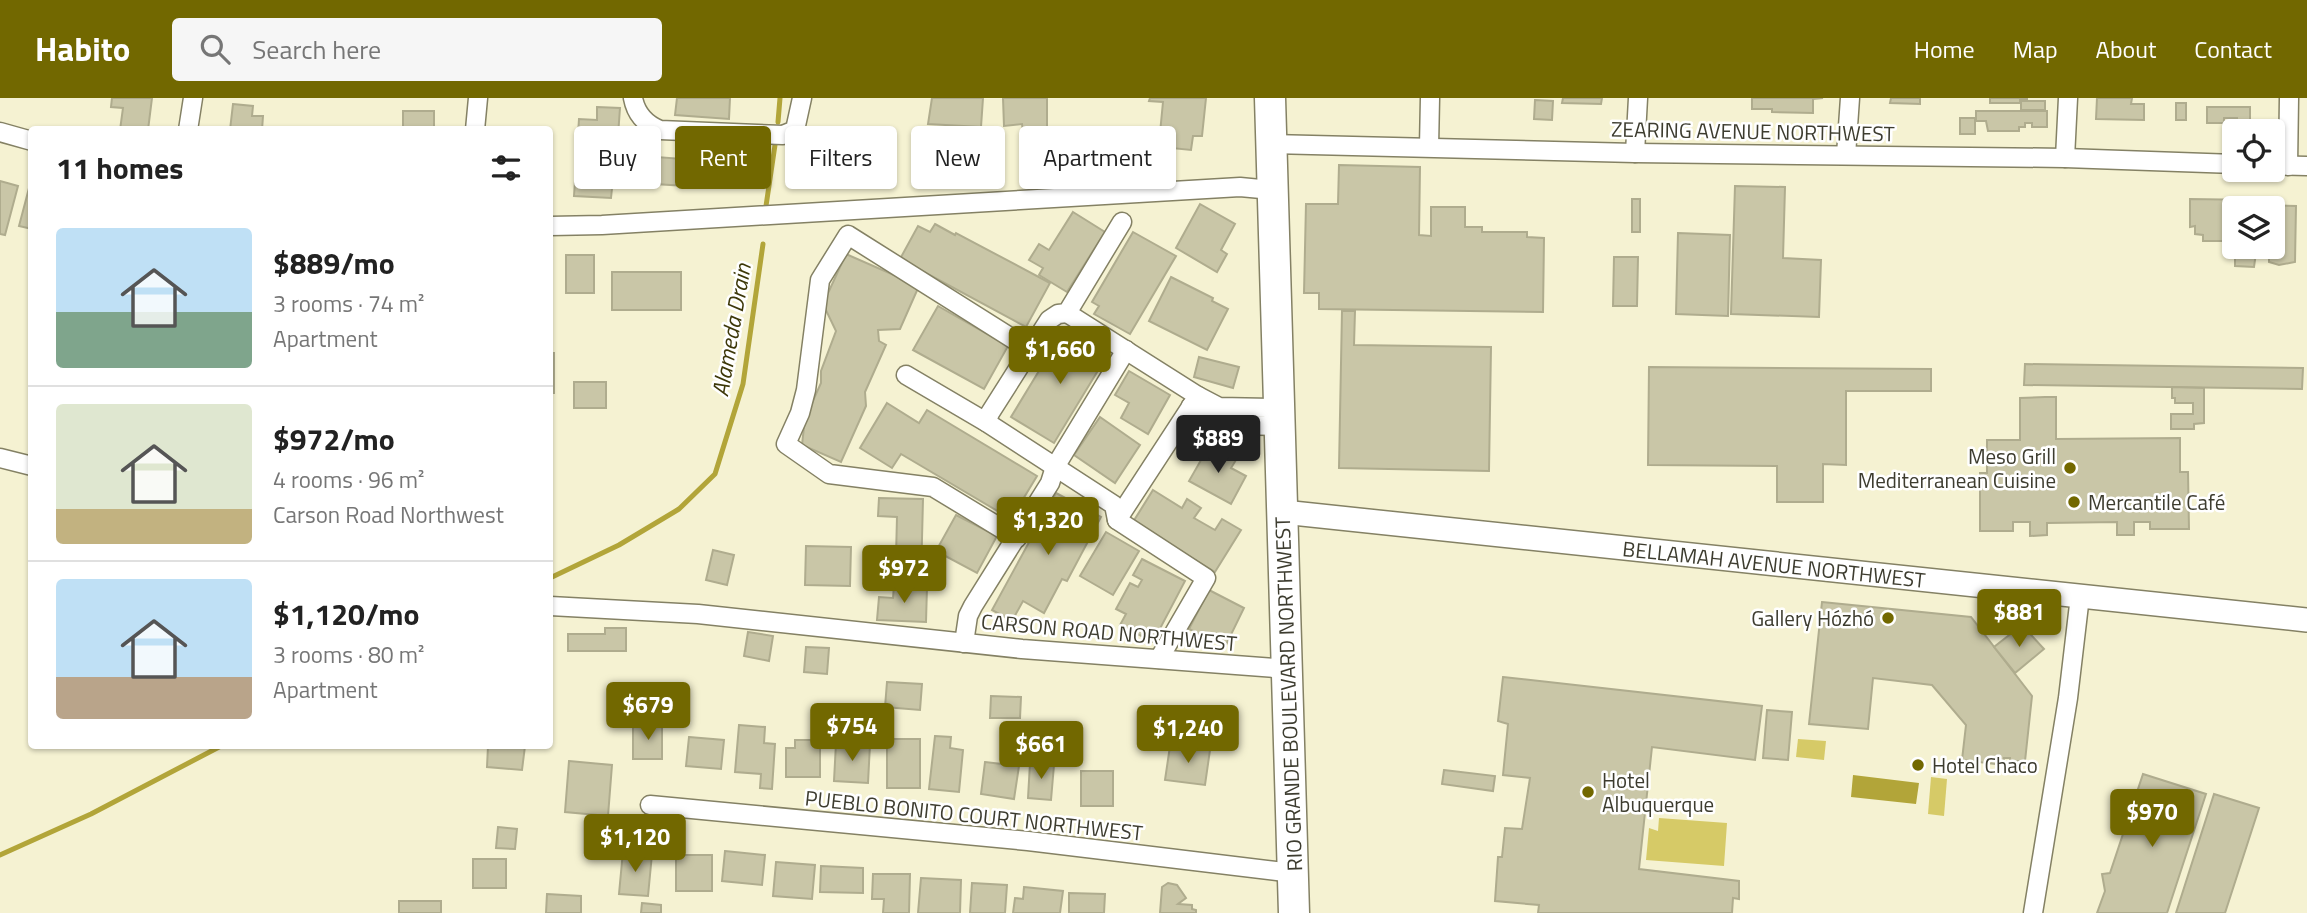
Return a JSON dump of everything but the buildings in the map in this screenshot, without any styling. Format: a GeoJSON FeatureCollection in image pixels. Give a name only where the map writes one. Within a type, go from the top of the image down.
{"type":"FeatureCollection","features":[{"type":"Feature","properties":{"kind":"main road","name":"RIO GRANDE BOULEVARD NORTHWEST"},"geometry":{"type":"LineString","coordinates":[[1270,98],[1294,913]]}},
{"type":"Feature","properties":{"kind":"street"},"geometry":{"type":"LineString","coordinates":[[189,126],[193,98]]}},
{"type":"Feature","properties":{"kind":"street"},"geometry":{"type":"LineString","coordinates":[[475,126],[478,98]]}},
{"type":"Feature","properties":{"kind":"street"},"geometry":{"type":"LineString","coordinates":[[633,98],[640,115],[652,127],[660,130],[783,135],[794,130],[802,98]]}},
{"type":"Feature","properties":{"kind":"street"},"geometry":{"type":"LineString","coordinates":[[1429,147],[1430,98]]}},
{"type":"Feature","properties":{"kind":"street"},"geometry":{"type":"LineString","coordinates":[[1635,153],[1638,98]]}},
{"type":"Feature","properties":{"kind":"street"},"geometry":{"type":"LineString","coordinates":[[1846,156],[1850,98]]}},
{"type":"Feature","properties":{"kind":"street"},"geometry":{"type":"LineString","coordinates":[[2065,159],[2068,98]]}},
{"type":"Feature","properties":{"kind":"street"},"geometry":{"type":"LineString","coordinates":[[2285,132],[2289,98]]}},
{"type":"Feature","properties":{"kind":"street"},"geometry":{"type":"LineString","coordinates":[[0,132],[28,140]]}},
{"type":"Feature","properties":{"kind":"street","name":"ZEARING AVENUE NORTHWEST"},"geometry":{"type":"LineString","coordinates":[[1271,144],[2222,164]]}},
{"type":"Feature","properties":{"kind":"street"},"geometry":{"type":"LineString","coordinates":[[2285,166],[2307,166]]}},
{"type":"Feature","properties":{"kind":"street"},"geometry":{"type":"LineString","coordinates":[[553,226],[1240,187],[1272,190]]}},
{"type":"Feature","properties":{"kind":"street"},"geometry":{"type":"LineString","coordinates":[[1067,313],[1122,222]]}},
{"type":"Feature","properties":{"kind":"street"},"geometry":{"type":"LineString","coordinates":[[1017,538],[933,487],[829,474],[786,444],[800,413],[806,390],[820,281],[848,235],[1029,349]]}},
{"type":"Feature","properties":{"kind":"street"},"geometry":{"type":"LineString","coordinates":[[986,422],[1049,320],[1058,314],[1067,313],[1126,350],[1227,425],[1279,417]]}},
{"type":"Feature","properties":{"kind":"street"},"geometry":{"type":"LineString","coordinates":[[964,643],[968,616],[1051,483],[1055,467],[1126,350]]}},
{"type":"Feature","properties":{"kind":"street"},"geometry":{"type":"LineString","coordinates":[[906,375],[986,422],[1114,505],[1117,520],[1206,578],[1159,659]]}},
{"type":"Feature","properties":{"kind":"street"},"geometry":{"type":"LineString","coordinates":[[1117,520],[1194,401]]}},
{"type":"Feature","properties":{"kind":"street"},"geometry":{"type":"LineString","coordinates":[[0,458],[28,465]]}},
{"type":"Feature","properties":{"kind":"street","name":"BELLAMAH AVENUE NORTHWEST"},"geometry":{"type":"LineString","coordinates":[[1283,512],[2307,620]]}},
{"type":"Feature","properties":{"kind":"street"},"geometry":{"type":"LineString","coordinates":[[2033,913],[2068,698],[2080,596]]}},
{"type":"Feature","properties":{"kind":"street","name":"CARSON ROAD NORTHWEST"},"geometry":{"type":"LineString","coordinates":[[553,606],[698,614],[964,643],[1288,669]]}},
{"type":"Feature","properties":{"kind":"street","name":"PUEBLO BONITO COURT NORTHWEST"},"geometry":{"type":"LineString","coordinates":[[650,805],[1028,841],[1293,873]]}},
{"type":"Feature","properties":{"kind":"shaded area"},"geometry":{"type":"Polygon","coordinates":[[[1798,739],[1826,741],[1824,760],[1796,757],[1798,739]]]}},
{"type":"Feature","properties":{"kind":"shaded area"},"geometry":{"type":"Polygon","coordinates":[[[1853,775],[1919,783],[1916,804],[1851,797],[1853,775]]]}},
{"type":"Feature","properties":{"kind":"shaded area"},"geometry":{"type":"Polygon","coordinates":[[[1931,777],[1947,779],[1944,816],[1928,814],[1931,777]]]}},
{"type":"Feature","properties":{"kind":"shaded area"},"geometry":{"type":"Polygon","coordinates":[[[1659,818],[1727,823],[1724,866],[1646,860],[1649,828],[1658,831],[1659,818]]]}},
{"type":"Feature","properties":{"kind":"waterway","name":"Alameda Drain"},"geometry":{"type":"LineString","coordinates":[[778,122],[780,98]]}},
{"type":"Feature","properties":{"kind":"waterway","name":"Alameda Drain"},"geometry":{"type":"LineString","coordinates":[[766,206],[775,145]]}},
{"type":"Feature","properties":{"kind":"waterway","name":"Alameda Drain"},"geometry":{"type":"LineString","coordinates":[[553,577],[619,545],[679,509],[715,474],[743,384],[763,244]]}},
{"type":"Feature","properties":{"kind":"waterway","name":"Alameda Drain"},"geometry":{"type":"LineString","coordinates":[[0,855],[91,814],[215,749]]}},
{"type":"Feature","properties":{"kind":"place","name":"Meso Grill Mediterranean Cuisine"},"geometry":{"type":"Point","coordinates":[2070,468]}},
{"type":"Feature","properties":{"kind":"place","name":"Mercantile Café"},"geometry":{"type":"Point","coordinates":[2074,502]}},
{"type":"Feature","properties":{"kind":"place","name":"Gallery Hózhó"},"geometry":{"type":"Point","coordinates":[1888,618]}},
{"type":"Feature","properties":{"kind":"place","name":"Hotel Chaco"},"geometry":{"type":"Point","coordinates":[1918,765]}},
{"type":"Feature","properties":{"kind":"place","name":"Hotel Albuquerque"},"geometry":{"type":"Point","coordinates":[1588,792]}}]}
